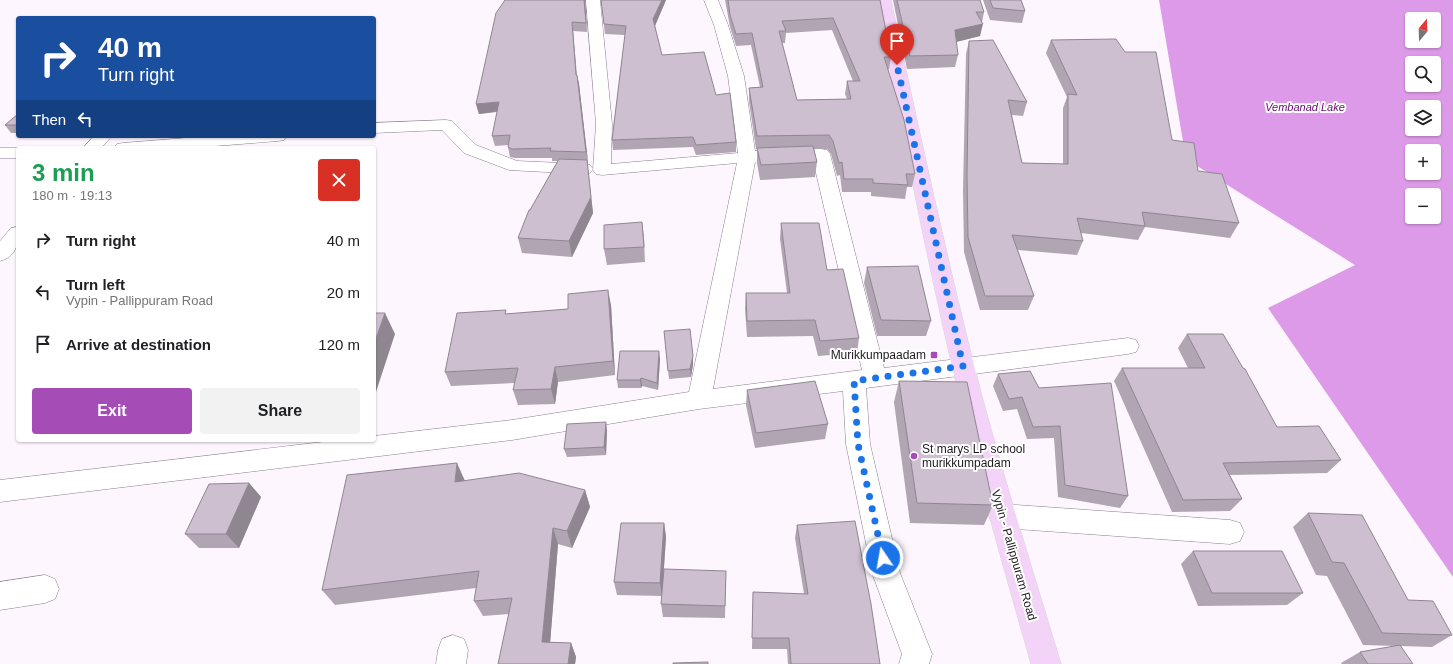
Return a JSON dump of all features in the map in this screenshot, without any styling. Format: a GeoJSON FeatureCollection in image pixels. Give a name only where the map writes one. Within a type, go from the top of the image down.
{"type":"FeatureCollection","features":[{"type":"Feature","properties":{"kind":"main road","name":"Vypin - Pallippuram Road"},"geometry":{"type":"LineString","coordinates":[[884,0],[903,95],[963,366],[1002,516],[1046,664]]}},
{"type":"Feature","properties":{"kind":"street"},"geometry":{"type":"LineString","coordinates":[[593,0],[604,124],[602,170]]}},
{"type":"Feature","properties":{"kind":"street"},"geometry":{"type":"LineString","coordinates":[[699,400],[747,156],[736,76],[721,25],[711,0]]}},
{"type":"Feature","properties":{"kind":"street"},"geometry":{"type":"LineString","coordinates":[[376,128],[446,125],[470,149],[515,166],[602,170],[747,156],[821,154],[864,379],[858,444],[886,573],[917,654],[914,664]]}},
{"type":"Feature","properties":{"kind":"street"},"geometry":{"type":"LineString","coordinates":[[94,146],[100,138]]}},
{"type":"Feature","properties":{"kind":"street"},"geometry":{"type":"LineString","coordinates":[[149,146],[252,138]]}},
{"type":"Feature","properties":{"kind":"street"},"geometry":{"type":"LineString","coordinates":[[0,153],[16,153]]}},
{"type":"Feature","properties":{"kind":"street"},"geometry":{"type":"LineString","coordinates":[[0,254],[16,235]]}},
{"type":"Feature","properties":{"kind":"street"},"geometry":{"type":"LineString","coordinates":[[0,491],[512,430],[699,400],[1128,346]]}},
{"type":"Feature","properties":{"kind":"street"},"geometry":{"type":"LineString","coordinates":[[1002,516],[1230,532]]}},
{"type":"Feature","properties":{"kind":"street"},"geometry":{"type":"LineString","coordinates":[[0,596],[44,589]]}},
{"type":"Feature","properties":{"kind":"water","name":"Vembanad Lake"},"geometry":{"type":"Polygon","coordinates":[[[1159,0],[1453,0],[1453,577],[1268,308],[1355,265],[1186,159],[1159,0]]]}},
{"type":"Feature","properties":{"kind":"building"},"geometry":{"type":"Polygon","coordinates":[[[505,0],[584,0],[586,23],[572,22],[576,75],[586,152],[550,151],[551,148],[512,149],[508,147],[510,135],[492,136],[499,102],[476,104],[496,13],[505,0]]]}},
{"type":"Feature","properties":{"kind":"building"},"geometry":{"type":"Polygon","coordinates":[[[601,0],[662,0],[653,19],[662,55],[704,52],[716,95],[730,93],[736,142],[696,145],[693,137],[612,140],[626,26],[604,24],[601,0]]]}},
{"type":"Feature","properties":{"kind":"building"},"geometry":{"type":"Polygon","coordinates":[[[728,0],[880,0],[891,57],[884,57],[904,120],[915,174],[906,174],[908,185],[873,183],[873,179],[844,179],[842,162],[839,163],[833,141],[829,135],[757,136],[749,88],[763,87],[752,33],[736,34],[730,15],[728,0]],[[833,18],[782,21],[786,31],[779,31],[797,100],[851,99],[847,81],[860,81],[833,18]]]}},
{"type":"Feature","properties":{"kind":"building"},"geometry":{"type":"Polygon","coordinates":[[[897,0],[980,0],[984,12],[976,12],[983,24],[955,30],[958,55],[910,56],[897,0]]]}},
{"type":"Feature","properties":{"kind":"building"},"geometry":{"type":"Polygon","coordinates":[[[990,0],[1021,0],[1025,11],[993,8],[990,0]]]}},
{"type":"Feature","properties":{"kind":"building"},"geometry":{"type":"Polygon","coordinates":[[[1116,39],[1125,52],[1156,52],[1172,140],[1194,143],[1198,171],[1222,174],[1239,223],[1142,212],[1145,226],[1077,218],[1083,241],[1012,235],[1034,296],[985,296],[968,237],[967,175],[969,41],[993,40],[1027,102],[1008,100],[1022,163],[1068,164],[1068,94],[1077,95],[1051,40],[1116,39]]]}},
{"type":"Feature","properties":{"kind":"building"},"geometry":{"type":"Polygon","coordinates":[[[16,116],[16,125],[5,125],[16,116]]]}},
{"type":"Feature","properties":{"kind":"building"},"geometry":{"type":"Polygon","coordinates":[[[813,146],[817,162],[761,165],[757,148],[813,146]]]}},
{"type":"Feature","properties":{"kind":"building"},"geometry":{"type":"Polygon","coordinates":[[[559,159],[587,160],[591,197],[569,241],[518,238],[529,210],[559,159]]]}},
{"type":"Feature","properties":{"kind":"building"},"geometry":{"type":"Polygon","coordinates":[[[642,222],[644,247],[604,249],[604,225],[642,222]]]}},
{"type":"Feature","properties":{"kind":"building"},"geometry":{"type":"Polygon","coordinates":[[[781,223],[819,223],[827,270],[843,269],[859,338],[820,341],[815,320],[747,321],[746,293],[790,293],[781,223]]]}},
{"type":"Feature","properties":{"kind":"building"},"geometry":{"type":"Polygon","coordinates":[[[918,266],[931,321],[881,320],[867,267],[918,266]]]}},
{"type":"Feature","properties":{"kind":"building"},"geometry":{"type":"Polygon","coordinates":[[[608,290],[613,361],[555,367],[551,389],[513,390],[518,368],[445,372],[457,313],[506,310],[505,314],[568,309],[568,294],[608,290]]]}},
{"type":"Feature","properties":{"kind":"building"},"geometry":{"type":"Polygon","coordinates":[[[376,313],[385,313],[376,338],[376,313]]]}},
{"type":"Feature","properties":{"kind":"building"},"geometry":{"type":"Polygon","coordinates":[[[690,329],[693,356],[690,369],[668,371],[664,331],[690,329]]]}},
{"type":"Feature","properties":{"kind":"building"},"geometry":{"type":"Polygon","coordinates":[[[1187,334],[1223,334],[1245,369],[1277,427],[1319,426],[1341,460],[1223,463],[1242,499],[1183,500],[1122,368],[1205,368],[1187,334]]]}},
{"type":"Feature","properties":{"kind":"building"},"geometry":{"type":"Polygon","coordinates":[[[620,351],[659,351],[657,383],[641,378],[640,380],[617,380],[620,351]]]}},
{"type":"Feature","properties":{"kind":"building"},"geometry":{"type":"Polygon","coordinates":[[[1030,371],[1039,388],[1111,383],[1128,496],[1065,485],[1060,426],[1033,427],[1022,397],[1009,399],[998,374],[1030,371]]]}},
{"type":"Feature","properties":{"kind":"building"},"geometry":{"type":"Polygon","coordinates":[[[815,381],[828,424],[756,433],[747,390],[815,381]]]}},
{"type":"Feature","properties":{"kind":"building"},"geometry":{"type":"Polygon","coordinates":[[[899,381],[967,382],[993,505],[917,503],[899,381]]]}},
{"type":"Feature","properties":{"kind":"building"},"geometry":{"type":"Polygon","coordinates":[[[606,422],[604,447],[564,449],[567,424],[606,422]]]}},
{"type":"Feature","properties":{"kind":"building"},"geometry":{"type":"Polygon","coordinates":[[[457,463],[455,482],[519,473],[585,490],[567,531],[553,528],[542,642],[571,643],[568,664],[498,664],[512,598],[474,601],[479,571],[322,590],[347,475],[457,463]]]}},
{"type":"Feature","properties":{"kind":"building"},"geometry":{"type":"Polygon","coordinates":[[[249,483],[226,534],[185,534],[209,484],[249,483]]]}},
{"type":"Feature","properties":{"kind":"building"},"geometry":{"type":"Polygon","coordinates":[[[1308,513],[1362,515],[1408,600],[1433,601],[1452,635],[1382,633],[1344,563],[1332,562],[1308,513]]]}},
{"type":"Feature","properties":{"kind":"building"},"geometry":{"type":"Polygon","coordinates":[[[855,521],[871,604],[880,664],[791,664],[789,638],[752,638],[753,592],[808,594],[797,525],[855,521]]]}},
{"type":"Feature","properties":{"kind":"building"},"geometry":{"type":"Polygon","coordinates":[[[621,523],[664,523],[660,583],[614,582],[621,523]]]}},
{"type":"Feature","properties":{"kind":"building"},"geometry":{"type":"Polygon","coordinates":[[[1193,551],[1282,551],[1303,593],[1212,593],[1193,551]]]}},
{"type":"Feature","properties":{"kind":"building"},"geometry":{"type":"Polygon","coordinates":[[[664,569],[726,571],[725,606],[661,604],[664,569]]]}},
{"type":"Feature","properties":{"kind":"building"},"geometry":{"type":"Polygon","coordinates":[[[1400,645],[1413,664],[1368,664],[1360,652],[1400,645]]]}},
{"type":"Feature","properties":{"kind":"building"},"geometry":{"type":"Polygon","coordinates":[[[708,662],[708,664],[673,664],[673,663],[708,662]]]}},
{"type":"Feature","properties":{"kind":"place","name":"Murikkumpaadam"},"geometry":{"type":"Point","coordinates":[934,355]}},
{"type":"Feature","properties":{"kind":"place","name":"St marys LP school murikkumpadam"},"geometry":{"type":"Point","coordinates":[914,456]}},
{"type":"Feature","properties":{"kind":"route"},"geometry":{"type":"LineString","coordinates":[[883,558],[858,444],[854,381],[963,366],[897,65]]}}]}
